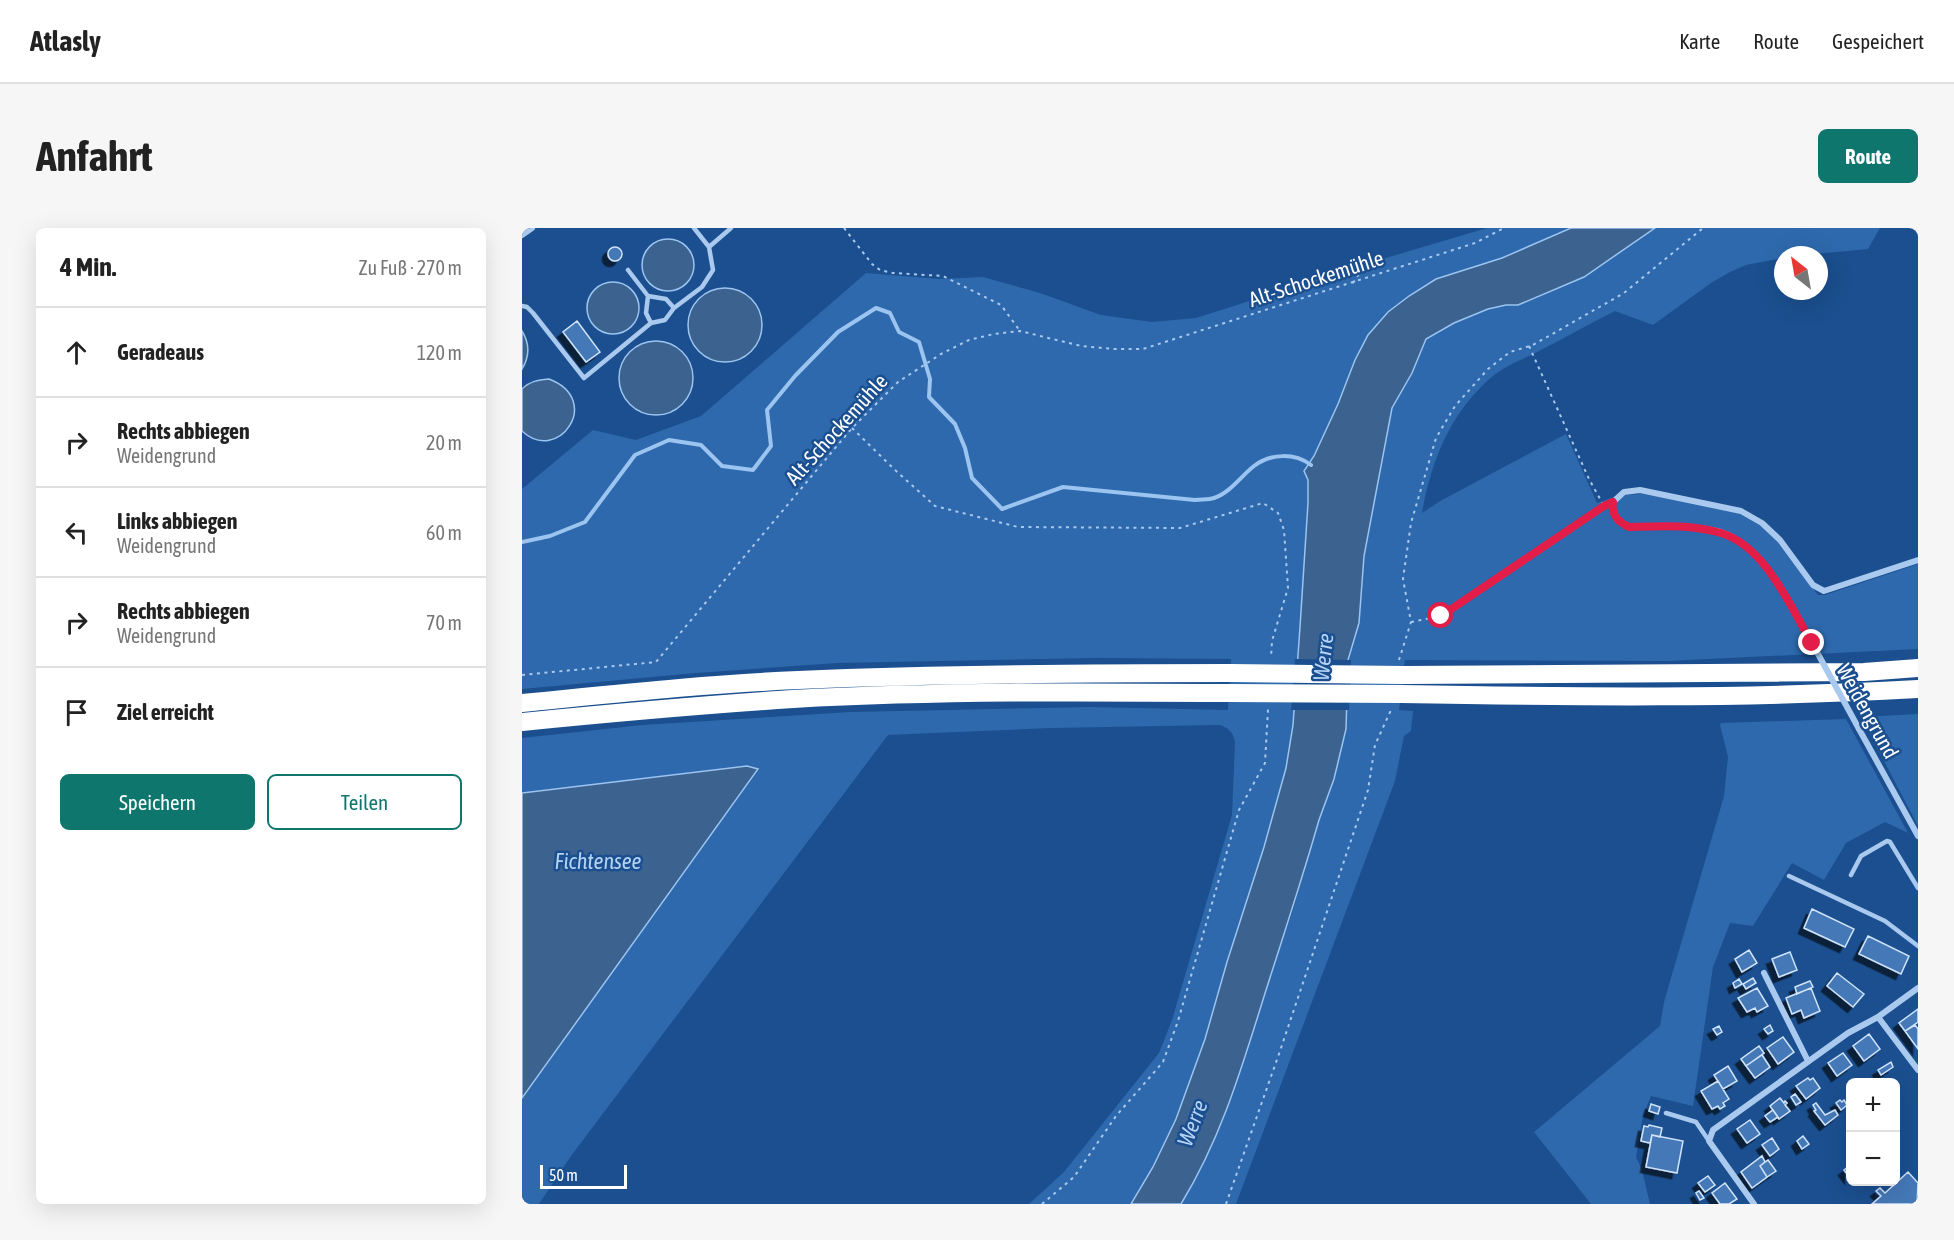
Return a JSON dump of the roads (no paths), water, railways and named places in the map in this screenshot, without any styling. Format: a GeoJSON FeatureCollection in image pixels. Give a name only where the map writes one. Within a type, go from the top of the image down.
{"type":"FeatureCollection","features":[{"type":"Feature","properties":{"kind":"highway"},"geometry":{"type":"LineString","coordinates":[[522,703],[796,680],[1055,673],[1403,675],[1864,672],[1918,668]]}},
{"type":"Feature","properties":{"kind":"highway"},"geometry":{"type":"LineString","coordinates":[[522,722],[606,713],[795,699],[1067,692],[1702,696],[1826,695],[1918,689]]}},
{"type":"Feature","properties":{"kind":"street"},"geometry":{"type":"LineString","coordinates":[[522,235],[532,228]]}},
{"type":"Feature","properties":{"kind":"street","name":"Weidengrund"},"geometry":{"type":"LineString","coordinates":[[1918,560],[1824,591],[1813,585],[1780,540],[1762,523],[1741,511],[1640,490],[1624,492],[1613,502],[1613,514],[1629,527],[1688,527],[1720,532],[1740,541],[1756,555],[1770,572],[1812,643],[1918,836]]}},
{"type":"Feature","properties":{"kind":"street"},"geometry":{"type":"LineString","coordinates":[[1764,973],[1808,1061]]}},
{"type":"Feature","properties":{"kind":"street"},"geometry":{"type":"LineString","coordinates":[[1754,1204],[1709,1141],[1713,1130],[1848,1033],[1878,1017],[1918,988]]}},
{"type":"Feature","properties":{"kind":"street"},"geometry":{"type":"LineString","coordinates":[[1878,1017],[1918,1070]]}},
{"type":"Feature","properties":{"kind":"lane"},"geometry":{"type":"LineString","coordinates":[[522,306],[527,307],[533,313],[584,378],[651,323],[665,320],[674,308],[702,287],[714,270],[709,247],[694,228]]}},
{"type":"Feature","properties":{"kind":"lane"},"geometry":{"type":"LineString","coordinates":[[709,247],[731,228]]}},
{"type":"Feature","properties":{"kind":"lane"},"geometry":{"type":"LineString","coordinates":[[628,270],[648,296],[666,299],[674,308]]}},
{"type":"Feature","properties":{"kind":"lane"},"geometry":{"type":"LineString","coordinates":[[648,296],[646,312],[651,323]]}},
{"type":"Feature","properties":{"kind":"lane"},"geometry":{"type":"LineString","coordinates":[[1851,875],[1861,856],[1887,841],[1890,842],[1918,888]]}},
{"type":"Feature","properties":{"kind":"lane"},"geometry":{"type":"LineString","coordinates":[[1789,876],[1885,921],[1918,946]]}},
{"type":"Feature","properties":{"kind":"lane"},"geometry":{"type":"LineString","coordinates":[[1666,1113],[1696,1122],[1709,1141]]}},
{"type":"Feature","properties":{"kind":"water","name":"Werre"},"geometry":{"type":"Polygon","coordinates":[[[1571,228],[1655,228],[1584,277],[1518,305],[1488,309],[1454,323],[1426,339],[1412,373],[1392,408],[1364,556],[1359,623],[1348,660],[1346,729],[1334,779],[1240,1071],[1209,1152],[1181,1204],[1131,1204],[1153,1167],[1176,1119],[1205,1039],[1286,768],[1293,725],[1308,503],[1308,480],[1304,471],[1314,456],[1368,335],[1388,312],[1436,279],[1502,258],[1571,228]]]}},
{"type":"Feature","properties":{"kind":"water"},"geometry":{"type":"Polygon","coordinates":[[[663,239],[673,239],[687,246],[694,265],[687,284],[673,291],[663,291],[653,287],[646,280],[642,270],[642,260],[646,250],[653,243],[663,239]]]}},
{"type":"Feature","properties":{"kind":"water"},"geometry":{"type":"Polygon","coordinates":[[[608,282],[618,282],[632,289],[639,308],[632,327],[618,334],[608,334],[598,330],[591,323],[587,313],[587,303],[591,293],[598,286],[608,282]]]}},
{"type":"Feature","properties":{"kind":"water"},"geometry":{"type":"Polygon","coordinates":[[[725,288],[739,291],[751,299],[759,311],[762,325],[759,339],[751,351],[739,359],[725,362],[711,359],[699,351],[691,339],[688,325],[691,311],[699,299],[711,291],[725,288]]]}},
{"type":"Feature","properties":{"kind":"water"},"geometry":{"type":"Polygon","coordinates":[[[522,331],[528,350],[522,369],[522,331]]]}},
{"type":"Feature","properties":{"kind":"water"},"geometry":{"type":"Polygon","coordinates":[[[656,341],[670,344],[682,352],[690,364],[693,378],[690,392],[682,404],[670,412],[656,415],[642,412],[630,404],[622,392],[619,378],[622,364],[630,352],[642,344],[656,341]]]}},
{"type":"Feature","properties":{"kind":"water"},"geometry":{"type":"Polygon","coordinates":[[[549,379],[565,389],[573,401],[574,414],[570,426],[561,435],[549,440],[536,439],[522,431],[522,389],[534,381],[549,379]]]}},
{"type":"Feature","properties":{"kind":"water","name":"Fichtensee"},"geometry":{"type":"Polygon","coordinates":[[[747,766],[758,769],[522,1098],[522,793],[747,766]]]}},
{"type":"Feature","properties":{"kind":"waterway"},"geometry":{"type":"LineString","coordinates":[[522,542],[550,536],[585,522],[635,455],[669,440],[701,445],[722,466],[753,470],[771,446],[767,410],[795,376],[838,332],[876,308],[890,313],[899,332],[919,342],[930,379],[929,397],[955,424],[965,448],[972,478],[1002,509],[1063,487],[1195,500],[1209,499],[1220,496],[1254,466],[1268,459],[1283,456],[1298,458],[1311,465]]}}]}
